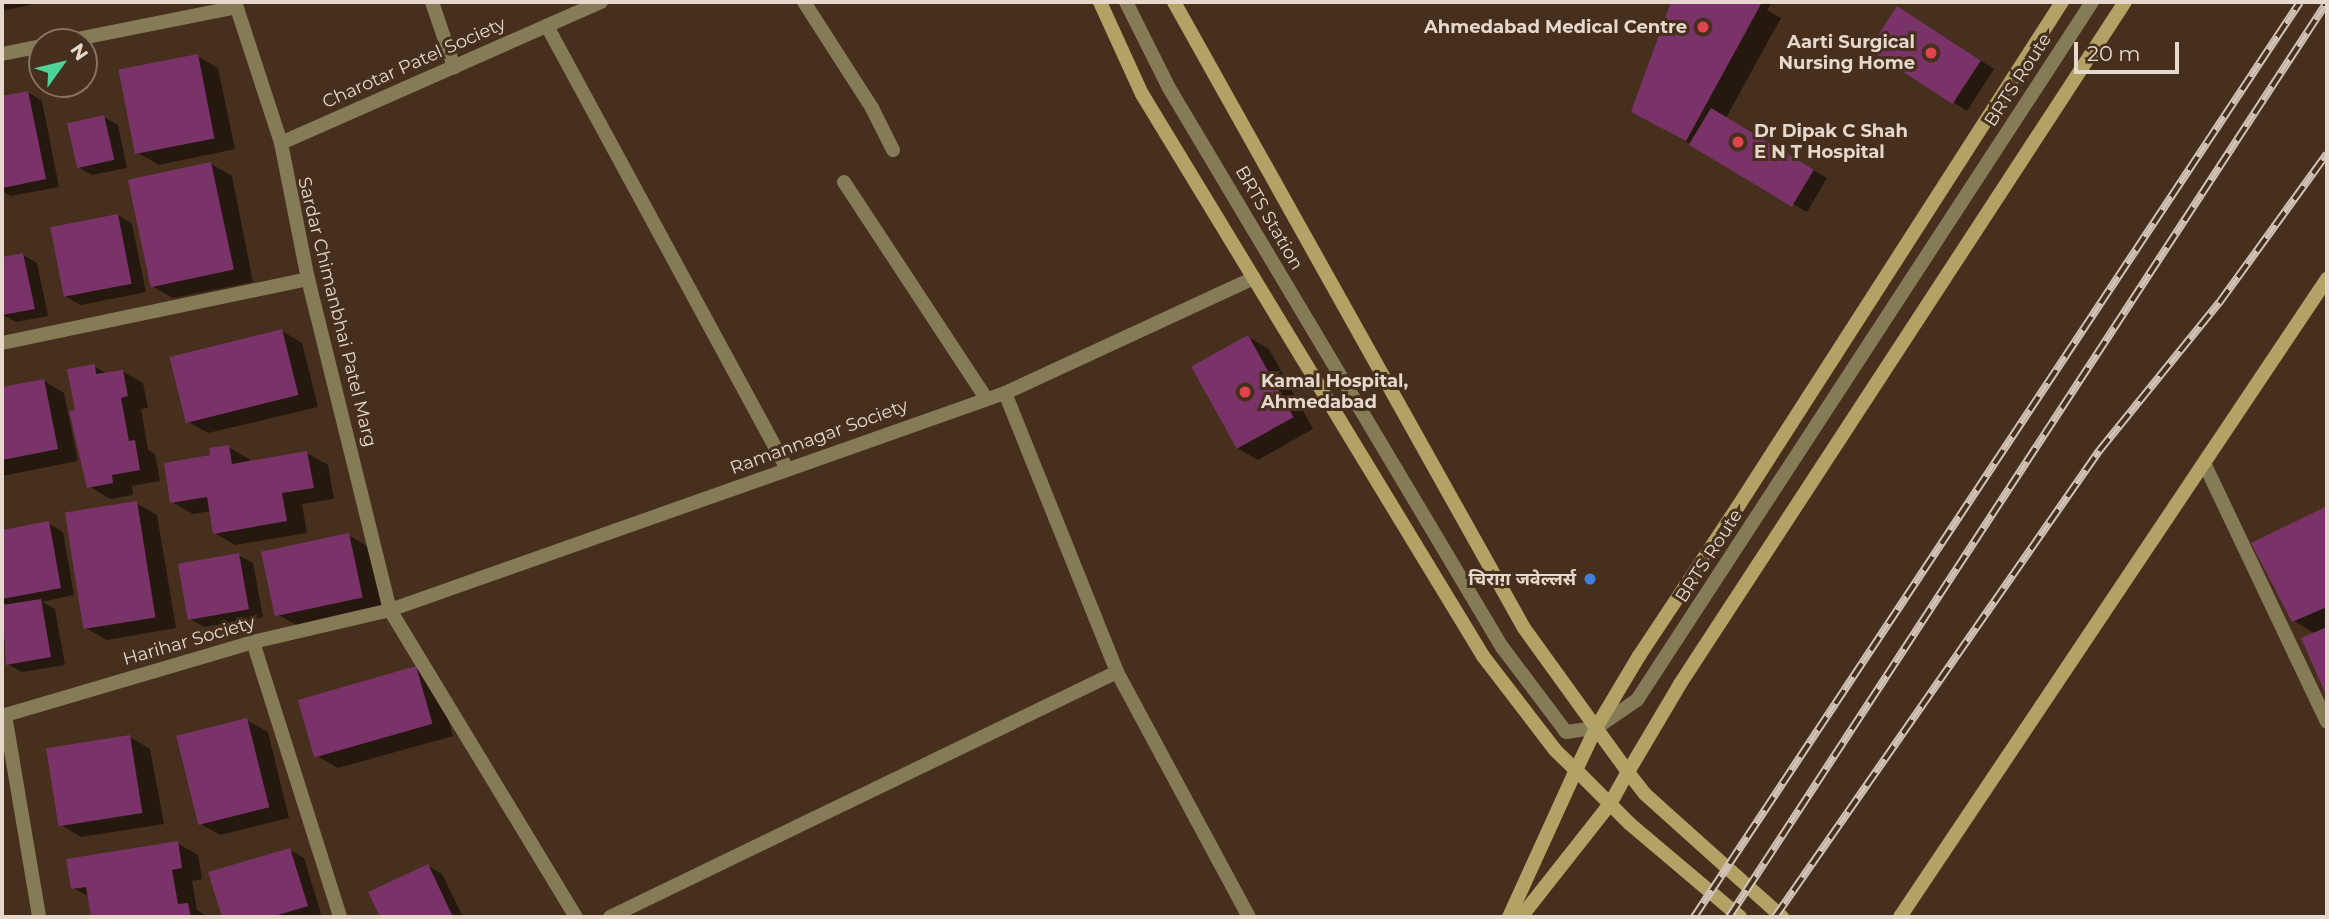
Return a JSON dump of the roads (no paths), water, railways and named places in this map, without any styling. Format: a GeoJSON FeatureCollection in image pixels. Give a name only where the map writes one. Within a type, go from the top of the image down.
{"type":"FeatureCollection","features":[{"type":"Feature","properties":{"kind":"main road"},"geometry":{"type":"LineString","coordinates":[[1100,2],[1142,94],[1483,656],[1555,750],[1610,804],[1740,917]]}},
{"type":"Feature","properties":{"kind":"main road"},"geometry":{"type":"LineString","coordinates":[[1174,2],[1524,628],[1644,794],[1782,917]]}},
{"type":"Feature","properties":{"kind":"main road"},"geometry":{"type":"LineString","coordinates":[[1509,917],[1596,728],[1639,656],[2062,2]]}},
{"type":"Feature","properties":{"kind":"main road"},"geometry":{"type":"LineString","coordinates":[[1521,917],[1610,804],[1680,684],[2125,2]]}},
{"type":"Feature","properties":{"kind":"main road"},"geometry":{"type":"LineString","coordinates":[[1899,917],[2327,279]]}},
{"type":"Feature","properties":{"kind":"street"},"geometry":{"type":"LineString","coordinates":[[432,2],[454,67]]}},
{"type":"Feature","properties":{"kind":"street","name":"Charotar Patel Society"},"geometry":{"type":"LineString","coordinates":[[281,143],[601,2]]}},
{"type":"Feature","properties":{"kind":"street"},"geometry":{"type":"LineString","coordinates":[[804,2],[872,108],[893,150]]}},
{"type":"Feature","properties":{"kind":"street","name":"BRTS Station"},"geometry":{"type":"LineString","coordinates":[[1126,2],[1168,88],[1502,647],[1566,732],[1596,728]]}},
{"type":"Feature","properties":{"kind":"street","name":"BRTS Route"},"geometry":{"type":"LineString","coordinates":[[1596,728],[1637,700],[2092,2]]}},
{"type":"Feature","properties":{"kind":"street"},"geometry":{"type":"LineString","coordinates":[[98,34],[236,4],[281,143],[308,279],[390,610],[576,917]]}},
{"type":"Feature","properties":{"kind":"street"},"geometry":{"type":"LineString","coordinates":[[547,26],[787,469]]}},
{"type":"Feature","properties":{"kind":"street"},"geometry":{"type":"LineString","coordinates":[[2,54],[28,49]]}},
{"type":"Feature","properties":{"kind":"street","name":"Sardar Chimanbhai Patel Marg"},"geometry":{"type":"LineString","coordinates":[[260,78],[376,555]]}},
{"type":"Feature","properties":{"kind":"street"},"geometry":{"type":"LineString","coordinates":[[844,182],[986,398]]}},
{"type":"Feature","properties":{"kind":"street"},"geometry":{"type":"LineString","coordinates":[[2,343],[308,279]]}},
{"type":"Feature","properties":{"kind":"street","name":"Ramannagar Society"},"geometry":{"type":"LineString","coordinates":[[390,610],[1005,393],[1252,279]]}},
{"type":"Feature","properties":{"kind":"street"},"geometry":{"type":"LineString","coordinates":[[1005,393],[1117,672],[1249,917]]}},
{"type":"Feature","properties":{"kind":"street"},"geometry":{"type":"LineString","coordinates":[[2204,465],[2327,722]]}},
{"type":"Feature","properties":{"kind":"street","name":"Harihar Society"},"geometry":{"type":"LineString","coordinates":[[3,716],[253,642],[390,610]]}},
{"type":"Feature","properties":{"kind":"street"},"geometry":{"type":"LineString","coordinates":[[253,642],[340,917]]}},
{"type":"Feature","properties":{"kind":"street"},"geometry":{"type":"LineString","coordinates":[[610,917],[1117,672]]}},
{"type":"Feature","properties":{"kind":"street"},"geometry":{"type":"LineString","coordinates":[[3,716],[39,917]]}},
{"type":"Feature","properties":{"kind":"railway"},"geometry":{"type":"LineString","coordinates":[[1694,917],[2300,2]]}},
{"type":"Feature","properties":{"kind":"railway"},"geometry":{"type":"LineString","coordinates":[[1729,917],[2327,2]]}},
{"type":"Feature","properties":{"kind":"railway"},"geometry":{"type":"LineString","coordinates":[[1775,917],[2099,451],[2219,303],[2327,154]]}},
{"type":"Feature","properties":{"kind":"place","name":"Ahmedabad Medical Centre"},"geometry":{"type":"Point","coordinates":[1703,27]}},
{"type":"Feature","properties":{"kind":"place","name":"Aarti Surgical Nursing Home"},"geometry":{"type":"Point","coordinates":[1931,53]}},
{"type":"Feature","properties":{"kind":"place","name":"Dr Dipak C Shah E N T Hospital"},"geometry":{"type":"Point","coordinates":[1738,142]}},
{"type":"Feature","properties":{"kind":"place","name":"Kamal Hospital, Ahmedabad"},"geometry":{"type":"Point","coordinates":[1245,392]}},
{"type":"Feature","properties":{"kind":"place","name":"चिराग़ जवेल्लर्स"},"geometry":{"type":"Point","coordinates":[1590,579]}}]}
